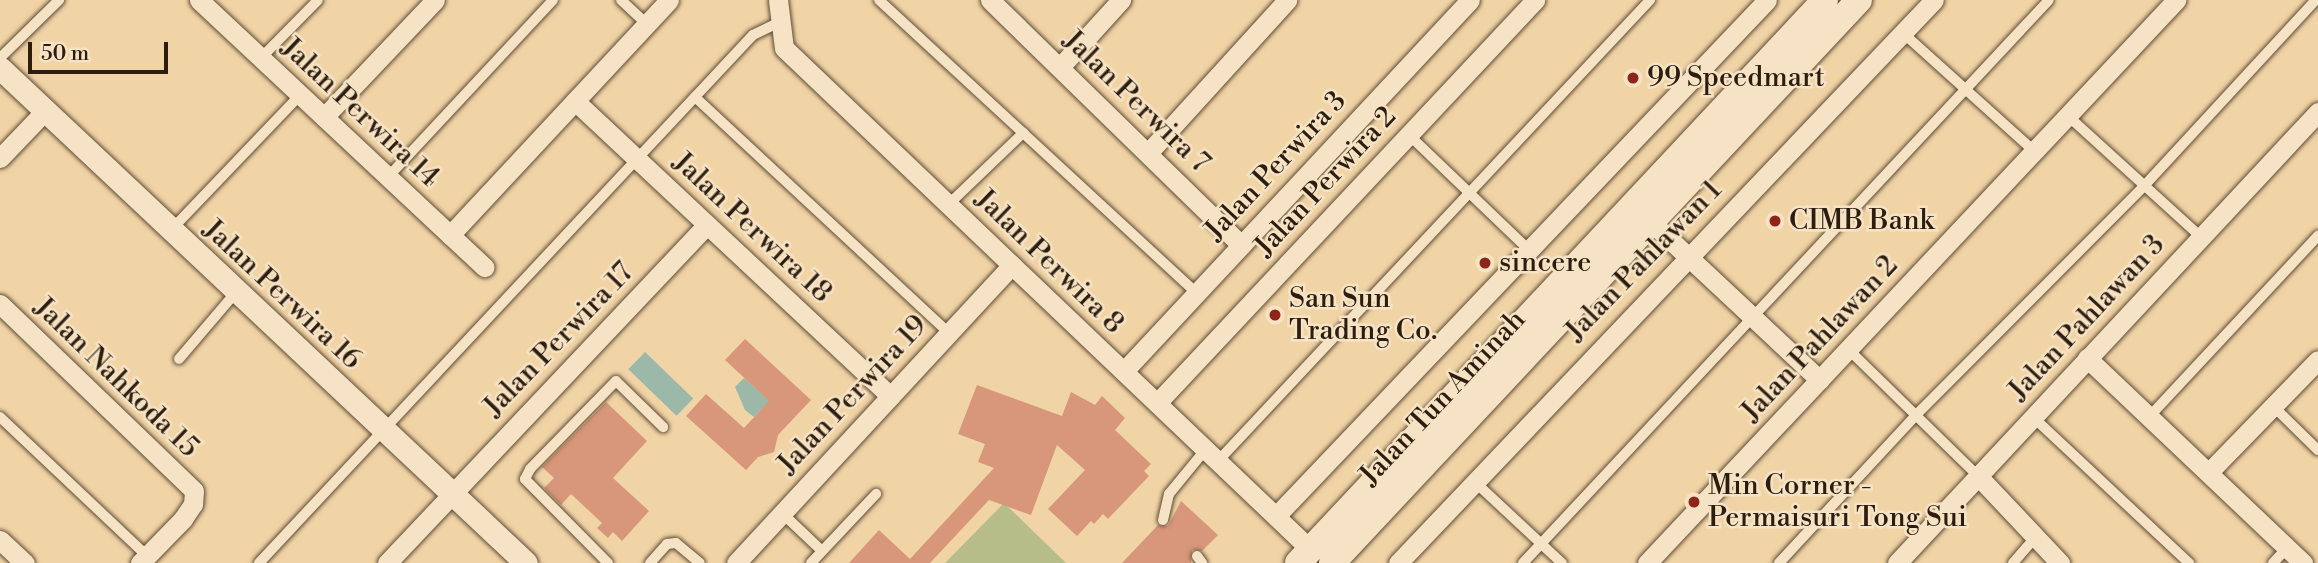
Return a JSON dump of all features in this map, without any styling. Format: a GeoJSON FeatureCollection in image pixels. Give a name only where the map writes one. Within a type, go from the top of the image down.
{"type":"FeatureCollection","features":[{"type":"Feature","properties":{"kind":"main road","name":"Jalan Tun Aminah"},"geometry":{"type":"LineString","coordinates":[[1314,559],[1651,222],[1859,0]]}},
{"type":"Feature","properties":{"kind":"main road","name":"Jalan Tun Aminah"},"geometry":{"type":"LineString","coordinates":[[1314,559],[1815,3]]}},
{"type":"Feature","properties":{"kind":"street"},"geometry":{"type":"LineString","coordinates":[[324,117],[435,0]]}},
{"type":"Feature","properties":{"kind":"street"},"geometry":{"type":"LineString","coordinates":[[450,235],[669,0]]}},
{"type":"Feature","properties":{"kind":"street","name":"Jalan Perwira 8"},"geometry":{"type":"LineString","coordinates":[[778,0],[778,23],[784,48],[1276,516],[1314,559]]}},
{"type":"Feature","properties":{"kind":"street","name":"Jalan Perwira 7"},"geometry":{"type":"LineString","coordinates":[[990,0],[1241,245]]}},
{"type":"Feature","properties":{"kind":"street"},"geometry":{"type":"LineString","coordinates":[[1060,67],[1121,0]]}},
{"type":"Feature","properties":{"kind":"street"},"geometry":{"type":"LineString","coordinates":[[1147,153],[1287,0]]}},
{"type":"Feature","properties":{"kind":"street","name":"Jalan Perwira 3"},"geometry":{"type":"LineString","coordinates":[[1124,371],[1470,0]]}},
{"type":"Feature","properties":{"kind":"street","name":"Jalan Perwira 2"},"geometry":{"type":"LineString","coordinates":[[1157,403],[1535,0]]}},
{"type":"Feature","properties":{"kind":"street"},"geometry":{"type":"LineString","coordinates":[[1276,516],[1767,0]]}},
{"type":"Feature","properties":{"kind":"street","name":"Jalan Pahlawan 1"},"geometry":{"type":"LineString","coordinates":[[1398,563],[1687,255],[1934,0]]}},
{"type":"Feature","properties":{"kind":"street","name":"Jalan Pahlawan 2"},"geometry":{"type":"LineString","coordinates":[[1647,563],[2176,0]]}},
{"type":"Feature","properties":{"kind":"street","name":"Jalan Perwira 14"},"geometry":{"type":"LineString","coordinates":[[206,2],[261,58],[484,267]]}},
{"type":"Feature","properties":{"kind":"street","name":"Jalan Perwira 16"},"geometry":{"type":"LineString","coordinates":[[0,68],[526,563]]}},
{"type":"Feature","properties":{"kind":"street","name":"Jalan Perwira 18"},"geometry":{"type":"LineString","coordinates":[[575,101],[890,396]]}},
{"type":"Feature","properties":{"kind":"street"},"geometry":{"type":"LineString","coordinates":[[0,158],[44,112]]}},
{"type":"Feature","properties":{"kind":"street","name":"Jalan Pahlawan 3"},"geometry":{"type":"LineString","coordinates":[[1897,563],[2318,112]]}},
{"type":"Feature","properties":{"kind":"street"},"geometry":{"type":"LineString","coordinates":[[1651,222],[1820,380]]}},
{"type":"Feature","properties":{"kind":"street","name":"Jalan Perwira 17"},"geometry":{"type":"LineString","coordinates":[[387,563],[707,225]]}},
{"type":"Feature","properties":{"kind":"street","name":"Jalan Perwira 19"},"geometry":{"type":"LineString","coordinates":[[736,563],[1012,265]]}},
{"type":"Feature","properties":{"kind":"street","name":"Jalan Nahkoda 15"},"geometry":{"type":"LineString","coordinates":[[0,304],[194,491],[193,504],[143,559]]}},
{"type":"Feature","properties":{"kind":"street"},"geometry":{"type":"LineString","coordinates":[[2087,358],[2303,563]]}},
{"type":"Feature","properties":{"kind":"street"},"geometry":{"type":"LineString","coordinates":[[2209,472],[2318,360]]}},
{"type":"Feature","properties":{"kind":"street"},"geometry":{"type":"LineString","coordinates":[[1978,476],[2060,563]]}},
{"type":"Feature","properties":{"kind":"street"},"geometry":{"type":"LineString","coordinates":[[0,540],[25,563]]}},
{"type":"Feature","properties":{"kind":"lane"},"geometry":{"type":"LineString","coordinates":[[0,58],[58,0]]}},
{"type":"Feature","properties":{"kind":"lane"},"geometry":{"type":"LineString","coordinates":[[261,58],[318,0]]}},
{"type":"Feature","properties":{"kind":"lane"},"geometry":{"type":"LineString","coordinates":[[388,177],[553,0]]}},
{"type":"Feature","properties":{"kind":"lane"},"geometry":{"type":"LineString","coordinates":[[621,0],[647,24]]}},
{"type":"Feature","properties":{"kind":"lane"},"geometry":{"type":"LineString","coordinates":[[879,0],[1196,293]]}},
{"type":"Feature","properties":{"kind":"lane"},"geometry":{"type":"LineString","coordinates":[[1163,520],[1169,494],[1212,455],[1469,193],[1650,0]]}},
{"type":"Feature","properties":{"kind":"lane"},"geometry":{"type":"LineString","coordinates":[[1523,563],[2049,0]]}},
{"type":"Feature","properties":{"kind":"lane"},"geometry":{"type":"LineString","coordinates":[[1779,563],[1916,415],[2145,185],[2316,0]]}},
{"type":"Feature","properties":{"kind":"lane"},"geometry":{"type":"LineString","coordinates":[[259,563],[382,428],[753,35],[778,23]]}},
{"type":"Feature","properties":{"kind":"lane"},"geometry":{"type":"LineString","coordinates":[[1903,33],[2035,152]]}},
{"type":"Feature","properties":{"kind":"lane"},"geometry":{"type":"LineString","coordinates":[[170,230],[300,95]]}},
{"type":"Feature","properties":{"kind":"lane"},"geometry":{"type":"LineString","coordinates":[[695,97],[949,333]]}},
{"type":"Feature","properties":{"kind":"lane"},"geometry":{"type":"LineString","coordinates":[[2068,116],[2200,236]]}},
{"type":"Feature","properties":{"kind":"lane"},"geometry":{"type":"LineString","coordinates":[[948,204],[1023,133]]}},
{"type":"Feature","properties":{"kind":"lane"},"geometry":{"type":"LineString","coordinates":[[1409,135],[1529,250]]}},
{"type":"Feature","properties":{"kind":"lane"},"geometry":{"type":"LineString","coordinates":[[2148,418],[2318,236]]}},
{"type":"Feature","properties":{"kind":"lane"},"geometry":{"type":"LineString","coordinates":[[179,359],[236,292]]}},
{"type":"Feature","properties":{"kind":"lane"},"geometry":{"type":"LineString","coordinates":[[1849,350],[1978,476]]}},
{"type":"Feature","properties":{"kind":"lane"},"geometry":{"type":"LineString","coordinates":[[608,563],[525,479],[530,469],[616,381],[663,427]]}},
{"type":"Feature","properties":{"kind":"lane"},"geometry":{"type":"LineString","coordinates":[[2273,406],[2318,450]]}},
{"type":"Feature","properties":{"kind":"lane"},"geometry":{"type":"LineString","coordinates":[[0,417],[143,559]]}},
{"type":"Feature","properties":{"kind":"lane"},"geometry":{"type":"LineString","coordinates":[[2033,417],[2189,563]]}},
{"type":"Feature","properties":{"kind":"lane"},"geometry":{"type":"LineString","coordinates":[[1474,481],[1562,563]]}},
{"type":"Feature","properties":{"kind":"lane"},"geometry":{"type":"LineString","coordinates":[[811,563],[876,494]]}},
{"type":"Feature","properties":{"kind":"lane"},"geometry":{"type":"LineString","coordinates":[[782,513],[822,551]]}},
{"type":"Feature","properties":{"kind":"lane"},"geometry":{"type":"LineString","coordinates":[[2013,563],[2036,537]]}},
{"type":"Feature","properties":{"kind":"lane"},"geometry":{"type":"LineString","coordinates":[[650,563],[667,544],[676,543],[700,563]]}},
{"type":"Feature","properties":{"kind":"lane"},"geometry":{"type":"LineString","coordinates":[[2273,563],[2287,548]]}},
{"type":"Feature","properties":{"kind":"green space"},"geometry":{"type":"Polygon","coordinates":[[[1004,503],[1066,563],[945,563],[1004,503]]]}},
{"type":"Feature","properties":{"kind":"shaded area"},"geometry":{"type":"Polygon","coordinates":[[[645,352],[693,399],[677,416],[628,369],[645,352]]]}},
{"type":"Feature","properties":{"kind":"shaded area"},"geometry":{"type":"Polygon","coordinates":[[[744,378],[770,401],[754,417],[745,410],[735,387],[744,378]]]}},
{"type":"Feature","properties":{"kind":"building"},"geometry":{"type":"Polygon","coordinates":[[[745,339],[811,400],[778,435],[774,452],[758,457],[746,470],[686,416],[706,394],[744,428],[769,401],[725,360],[745,339]]]}},
{"type":"Feature","properties":{"kind":"building"},"geometry":{"type":"Polygon","coordinates":[[[977,385],[1062,416],[1071,392],[1095,405],[1102,396],[1125,418],[1115,430],[1151,464],[1144,471],[1149,476],[1108,519],[1103,514],[1094,524],[1091,521],[1077,536],[1048,509],[1085,470],[1057,445],[1031,515],[989,500],[930,563],[849,563],[879,530],[910,559],[994,468],[978,462],[985,444],[958,434],[977,385]]]}},
{"type":"Feature","properties":{"kind":"building"},"geometry":{"type":"Polygon","coordinates":[[[606,402],[647,441],[613,478],[649,511],[622,541],[613,532],[608,538],[597,528],[602,523],[571,494],[561,505],[544,488],[554,478],[542,467],[606,402]]]}},
{"type":"Feature","properties":{"kind":"building"},"geometry":{"type":"Polygon","coordinates":[[[1181,501],[1218,535],[1202,551],[1192,550],[1191,563],[1122,563],[1158,525],[1168,526],[1181,501]]]}},
{"type":"Feature","properties":{"kind":"place","name":"99 Speedmart"},"geometry":{"type":"Point","coordinates":[1633,78]}},
{"type":"Feature","properties":{"kind":"place","name":"CIMB Bank"},"geometry":{"type":"Point","coordinates":[1775,221]}},
{"type":"Feature","properties":{"kind":"place","name":"sincere"},"geometry":{"type":"Point","coordinates":[1485,263]}},
{"type":"Feature","properties":{"kind":"place","name":"San Sun Trading Co."},"geometry":{"type":"Point","coordinates":[1275,315]}},
{"type":"Feature","properties":{"kind":"place","name":"Min Corner - Permaisuri Tong Sui"},"geometry":{"type":"Point","coordinates":[1694,502]}}]}
